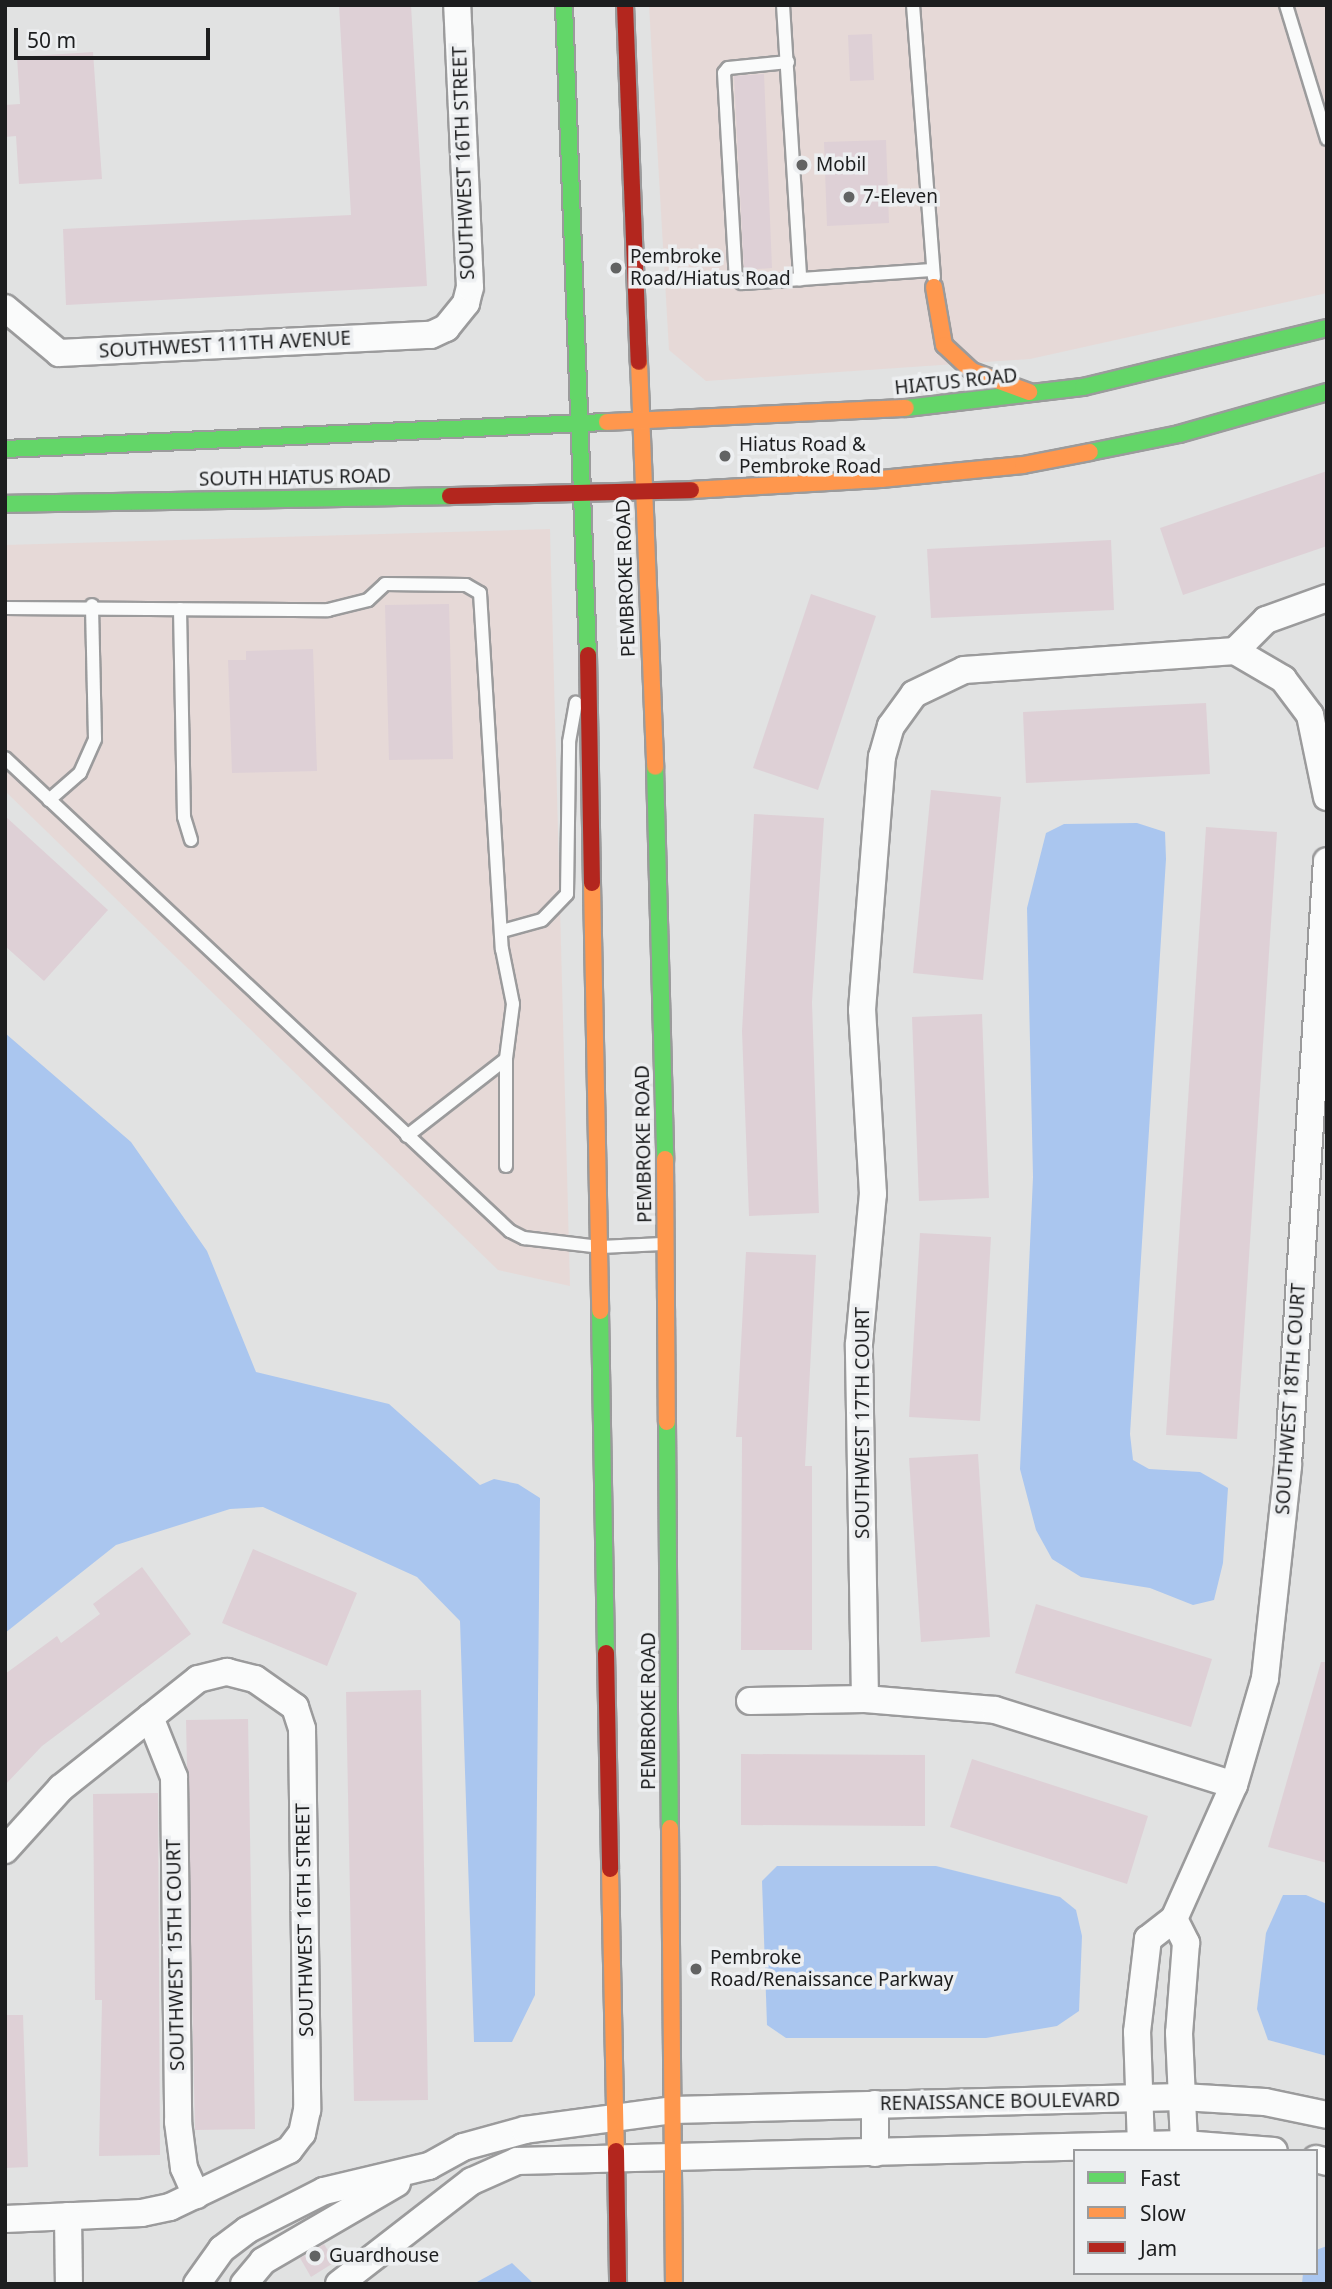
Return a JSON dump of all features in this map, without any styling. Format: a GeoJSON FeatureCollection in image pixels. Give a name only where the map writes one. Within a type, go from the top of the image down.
{"type":"FeatureCollection","features":[{"type":"Feature","properties":{"kind":"main road","name":"PEMBROKE ROAD"},"geometry":{"type":"LineString","coordinates":[[564,5],[585,494],[587,689],[601,1247],[618,2284]]}},
{"type":"Feature","properties":{"kind":"main road","name":"PEMBROKE ROAD"},"geometry":{"type":"LineString","coordinates":[[625,5],[664,985],[674,2284]]}},
{"type":"Feature","properties":{"kind":"main road"},"geometry":{"type":"LineString","coordinates":[[934,278],[944,345],[972,371],[1036,395]]}},
{"type":"Feature","properties":{"kind":"main road","name":"HIATUS ROAD"},"geometry":{"type":"LineString","coordinates":[[581,420],[889,410],[1036,395],[1327,328]]}},
{"type":"Feature","properties":{"kind":"main road"},"geometry":{"type":"LineString","coordinates":[[585,494],[644,493],[1023,465],[1179,434],[1327,392]]}},
{"type":"Feature","properties":{"kind":"main road","name":"SOUTH HIATUS ROAD"},"geometry":{"type":"LineString","coordinates":[[5,449],[581,420]]}},
{"type":"Feature","properties":{"kind":"main road","name":"SOUTH HIATUS ROAD"},"geometry":{"type":"LineString","coordinates":[[5,504],[585,494]]}},
{"type":"Feature","properties":{"kind":"street","name":"SOUTHWEST 16TH STREET"},"geometry":{"type":"LineString","coordinates":[[457,5],[470,286],[457,318]]}},
{"type":"Feature","properties":{"kind":"street","name":"SOUTHWEST 111TH AVENUE"},"geometry":{"type":"LineString","coordinates":[[5,308],[59,353],[431,335],[457,318]]}},
{"type":"Feature","properties":{"kind":"street"},"geometry":{"type":"LineString","coordinates":[[1327,598],[1266,620],[1235,651],[1283,679],[1310,715],[1327,797]]}},
{"type":"Feature","properties":{"kind":"street","name":"SOUTHWEST 17TH COURT"},"geometry":{"type":"LineString","coordinates":[[865,1699],[859,1344],[873,1194],[862,1010],[882,757],[891,726],[914,694],[964,670],[1235,651]]}},
{"type":"Feature","properties":{"kind":"street","name":"SOUTHWEST 18TH COURT"},"geometry":{"type":"LineString","coordinates":[[1141,2145],[1140,1976],[1148,1939],[1174,1919],[1234,1785],[1265,1678],[1289,1465],[1327,861]]}},
{"type":"Feature","properties":{"kind":"street","name":"SOUTHWEST 16TH STREET"},"geometry":{"type":"LineString","coordinates":[[150,1717],[198,1679],[227,1672],[255,1679],[295,1707],[302,1756],[307,2110],[302,2133],[289,2150],[196,2195]]}},
{"type":"Feature","properties":{"kind":"street"},"geometry":{"type":"LineString","coordinates":[[750,1701],[865,1699],[995,1710],[1234,1785]]}},
{"type":"Feature","properties":{"kind":"street"},"geometry":{"type":"LineString","coordinates":[[5,1850],[61,1788],[150,1717]]}},
{"type":"Feature","properties":{"kind":"street","name":"SOUTHWEST 15TH COURT"},"geometry":{"type":"LineString","coordinates":[[150,1717],[174,1777],[178,2122],[184,2168],[196,2195]]}},
{"type":"Feature","properties":{"kind":"street"},"geometry":{"type":"LineString","coordinates":[[1174,1919],[1186,1943],[1179,2033],[1184,2144]]}},
{"type":"Feature","properties":{"kind":"street","name":"RENAISSANCE BOULEVARD"},"geometry":{"type":"LineString","coordinates":[[244,2283],[263,2261],[463,2147],[503,2134],[673,2110],[875,2104],[1182,2097],[1265,2102],[1327,2115]]}},
{"type":"Feature","properties":{"kind":"street"},"geometry":{"type":"LineString","coordinates":[[875,2104],[875,2153]]}},
{"type":"Feature","properties":{"kind":"street"},"geometry":{"type":"LineString","coordinates":[[339,2284],[495,2169],[549,2158],[672,2160],[1184,2144],[1248,2149]]}},
{"type":"Feature","properties":{"kind":"street"},"geometry":{"type":"LineString","coordinates":[[197,2284],[222,2249],[286,2209],[324,2191],[429,2166]]}},
{"type":"Feature","properties":{"kind":"street"},"geometry":{"type":"LineString","coordinates":[[5,2219],[142,2213],[196,2195]]}},
{"type":"Feature","properties":{"kind":"street"},"geometry":{"type":"LineString","coordinates":[[68,2216],[69,2284]]}},
{"type":"Feature","properties":{"kind":"lane"},"geometry":{"type":"LineString","coordinates":[[783,5],[800,279]]}},
{"type":"Feature","properties":{"kind":"lane"},"geometry":{"type":"LineString","coordinates":[[788,62],[728,68],[724,73],[736,279],[742,283],[800,279],[934,278],[913,5]]}},
{"type":"Feature","properties":{"kind":"lane"},"geometry":{"type":"LineString","coordinates":[[1286,5],[1327,139]]}},
{"type":"Feature","properties":{"kind":"lane"},"geometry":{"type":"LineString","coordinates":[[5,608],[92,605],[180,609],[345,610],[368,600],[385,584],[466,584],[480,593],[502,931],[513,1004],[506,1059],[506,1166]]}},
{"type":"Feature","properties":{"kind":"lane"},"geometry":{"type":"LineString","coordinates":[[49,800],[80,773],[94,739],[92,605]]}},
{"type":"Feature","properties":{"kind":"lane"},"geometry":{"type":"LineString","coordinates":[[180,609],[184,817],[191,840]]}},
{"type":"Feature","properties":{"kind":"lane"},"geometry":{"type":"LineString","coordinates":[[502,931],[542,920],[567,894],[571,709],[587,689]]}},
{"type":"Feature","properties":{"kind":"lane"},"geometry":{"type":"LineString","coordinates":[[5,758],[510,1231],[524,1238],[601,1247],[666,1244]]}},
{"type":"Feature","properties":{"kind":"lane"},"geometry":{"type":"LineString","coordinates":[[407,1136],[506,1059]]}},
{"type":"Feature","properties":{"kind":"shaded area"},"geometry":{"type":"Polygon","coordinates":[[[649,5],[1327,5],[1327,293],[1030,359],[706,381],[669,350],[649,5]]]}},
{"type":"Feature","properties":{"kind":"shaded area"},"geometry":{"type":"Polygon","coordinates":[[[550,529],[570,1286],[498,1270],[5,791],[5,545],[550,529]]]}},
{"type":"Feature","properties":{"kind":"water"},"geometry":{"type":"Polygon","coordinates":[[[1137,823],[1165,832],[1166,859],[1130,1434],[1133,1460],[1149,1469],[1200,1472],[1228,1488],[1223,1563],[1214,1600],[1193,1605],[1150,1588],[1081,1577],[1052,1559],[1036,1530],[1020,1469],[1033,1177],[1027,908],[1046,833],[1064,824],[1137,823]]]}},
{"type":"Feature","properties":{"kind":"water"},"geometry":{"type":"Polygon","coordinates":[[[5,1033],[131,1142],[207,1251],[256,1372],[389,1404],[480,1485],[494,1479],[518,1484],[540,1498],[535,1995],[512,2042],[474,2042],[460,1621],[417,1577],[263,1507],[230,1509],[116,1545],[5,1633],[5,1033]]]}},
{"type":"Feature","properties":{"kind":"water"},"geometry":{"type":"Polygon","coordinates":[[[777,1866],[936,1866],[1060,1897],[1076,1910],[1082,1936],[1079,2011],[1057,2026],[986,2038],[786,2038],[767,2025],[762,1881],[777,1866]]]}},
{"type":"Feature","properties":{"kind":"water"},"geometry":{"type":"Polygon","coordinates":[[[1283,1895],[1306,1895],[1327,1904],[1327,2056],[1268,2040],[1257,2009],[1266,1933],[1283,1895]]]}},
{"type":"Feature","properties":{"kind":"water"},"geometry":{"type":"Polygon","coordinates":[[[1327,2246],[1327,2284],[1302,2284],[1303,2275],[1318,2275],[1318,2249],[1327,2246]]]}},
{"type":"Feature","properties":{"kind":"water"},"geometry":{"type":"Polygon","coordinates":[[[512,2263],[534,2284],[477,2284],[477,2282],[512,2263]]]}},
{"type":"Feature","properties":{"kind":"building"},"geometry":{"type":"Polygon","coordinates":[[[339,5],[411,5],[427,286],[66,305],[63,229],[351,215],[339,5]]]}},
{"type":"Feature","properties":{"kind":"building"},"geometry":{"type":"Polygon","coordinates":[[[872,34],[874,80],[850,81],[848,35],[872,34]]]}},
{"type":"Feature","properties":{"kind":"building"},"geometry":{"type":"Polygon","coordinates":[[[93,52],[102,179],[19,184],[16,136],[5,137],[5,105],[20,104],[17,57],[93,52]]]}},
{"type":"Feature","properties":{"kind":"building"},"geometry":{"type":"Polygon","coordinates":[[[764,74],[772,268],[744,270],[734,76],[764,74]]]}},
{"type":"Feature","properties":{"kind":"building"},"geometry":{"type":"Polygon","coordinates":[[[886,140],[889,223],[827,226],[824,142],[886,140]]]}},
{"type":"Feature","properties":{"kind":"building"},"geometry":{"type":"Polygon","coordinates":[[[1327,471],[1327,546],[1183,595],[1160,528],[1327,471]]]}},
{"type":"Feature","properties":{"kind":"building"},"geometry":{"type":"Polygon","coordinates":[[[1111,540],[1114,610],[931,618],[927,549],[1111,540]]]}},
{"type":"Feature","properties":{"kind":"building"},"geometry":{"type":"Polygon","coordinates":[[[811,594],[876,616],[818,790],[753,768],[811,594]]]}},
{"type":"Feature","properties":{"kind":"building"},"geometry":{"type":"Polygon","coordinates":[[[449,604],[453,759],[389,760],[385,605],[449,604]]]}},
{"type":"Feature","properties":{"kind":"building"},"geometry":{"type":"Polygon","coordinates":[[[313,649],[317,771],[232,773],[228,660],[246,660],[246,651],[313,649]]]}},
{"type":"Feature","properties":{"kind":"building"},"geometry":{"type":"Polygon","coordinates":[[[1206,703],[1210,774],[1026,783],[1023,712],[1206,703]]]}},
{"type":"Feature","properties":{"kind":"building"},"geometry":{"type":"Polygon","coordinates":[[[931,790],[1001,797],[983,980],[913,973],[931,790]]]}},
{"type":"Feature","properties":{"kind":"building"},"geometry":{"type":"Polygon","coordinates":[[[754,814],[824,818],[812,1002],[819,1213],[749,1216],[742,1031],[754,814]]]}},
{"type":"Feature","properties":{"kind":"building"},"geometry":{"type":"Polygon","coordinates":[[[5,816],[108,910],[44,981],[5,946],[5,816]]]}},
{"type":"Feature","properties":{"kind":"building"},"geometry":{"type":"Polygon","coordinates":[[[1206,827],[1277,832],[1237,1439],[1166,1435],[1206,827]]]}},
{"type":"Feature","properties":{"kind":"building"},"geometry":{"type":"Polygon","coordinates":[[[982,1014],[989,1198],[919,1201],[912,1017],[982,1014]]]}},
{"type":"Feature","properties":{"kind":"building"},"geometry":{"type":"Polygon","coordinates":[[[920,1233],[991,1237],[980,1421],[909,1417],[920,1233]]]}},
{"type":"Feature","properties":{"kind":"building"},"geometry":{"type":"Polygon","coordinates":[[[746,1252],[816,1255],[805,1466],[812,1466],[812,1650],[741,1650],[742,1437],[736,1437],[746,1252]]]}},
{"type":"Feature","properties":{"kind":"building"},"geometry":{"type":"Polygon","coordinates":[[[978,1454],[990,1637],[921,1642],[909,1458],[978,1454]]]}},
{"type":"Feature","properties":{"kind":"building"},"geometry":{"type":"Polygon","coordinates":[[[253,1549],[357,1593],[327,1666],[222,1623],[253,1549]]]}},
{"type":"Feature","properties":{"kind":"building"},"geometry":{"type":"Polygon","coordinates":[[[142,1567],[191,1634],[42,1746],[5,1785],[5,1674],[57,1636],[61,1643],[100,1614],[93,1604],[142,1567]]]}},
{"type":"Feature","properties":{"kind":"building"},"geometry":{"type":"Polygon","coordinates":[[[1036,1604],[1212,1659],[1191,1727],[1015,1673],[1036,1604]]]}},
{"type":"Feature","properties":{"kind":"building"},"geometry":{"type":"Polygon","coordinates":[[[1321,1662],[1327,1662],[1327,1863],[1268,1847],[1321,1662]]]}},
{"type":"Feature","properties":{"kind":"building"},"geometry":{"type":"Polygon","coordinates":[[[421,1690],[428,2100],[354,2101],[346,1692],[421,1690]]]}},
{"type":"Feature","properties":{"kind":"building"},"geometry":{"type":"Polygon","coordinates":[[[248,1719],[255,2129],[195,2130],[186,1720],[248,1719]]]}},
{"type":"Feature","properties":{"kind":"building"},"geometry":{"type":"Polygon","coordinates":[[[741,1754],[925,1755],[925,1826],[741,1825],[741,1754]]]}},
{"type":"Feature","properties":{"kind":"building"},"geometry":{"type":"Polygon","coordinates":[[[972,1759],[1148,1816],[1127,1884],[950,1827],[972,1759]]]}},
{"type":"Feature","properties":{"kind":"building"},"geometry":{"type":"Polygon","coordinates":[[[158,1793],[160,2155],[99,2156],[102,2000],[95,2000],[93,1794],[158,1793]]]}},
{"type":"Feature","properties":{"kind":"building"},"geometry":{"type":"Polygon","coordinates":[[[5,2015],[23,2015],[28,2167],[5,2168],[5,2015]]]}},
{"type":"Feature","properties":{"kind":"building","name":"Guardhouse"},"geometry":{"type":"Polygon","coordinates":[[[324,2244],[335,2262],[311,2277],[300,2258],[324,2244]]]}},
{"type":"Feature","properties":{"kind":"traffic: fast"},"geometry":{"type":"LineString","coordinates":[[564,5],[588,655]]}},
{"type":"Feature","properties":{"kind":"traffic: fast"},"geometry":{"type":"LineString","coordinates":[[906,408],[1083,387],[1327,328]]}},
{"type":"Feature","properties":{"kind":"traffic: fast"},"geometry":{"type":"LineString","coordinates":[[1090,452],[1179,434],[1327,392]]}},
{"type":"Feature","properties":{"kind":"traffic: fast"},"geometry":{"type":"LineString","coordinates":[[5,449],[607,422]]}},
{"type":"Feature","properties":{"kind":"traffic: fast"},"geometry":{"type":"LineString","coordinates":[[5,504],[450,496]]}},
{"type":"Feature","properties":{"kind":"traffic: fast"},"geometry":{"type":"LineString","coordinates":[[655,767],[665,1159]]}},
{"type":"Feature","properties":{"kind":"traffic: fast"},"geometry":{"type":"LineString","coordinates":[[600,1311],[606,1653]]}},
{"type":"Feature","properties":{"kind":"traffic: fast"},"geometry":{"type":"LineString","coordinates":[[667,1422],[670,1828]]}},
{"type":"Feature","properties":{"kind":"traffic: slow"},"geometry":{"type":"LineString","coordinates":[[934,287],[944,345],[972,371],[1029,392]]}},
{"type":"Feature","properties":{"kind":"traffic: slow"},"geometry":{"type":"LineString","coordinates":[[639,362],[655,767]]}},
{"type":"Feature","properties":{"kind":"traffic: slow"},"geometry":{"type":"LineString","coordinates":[[607,422],[906,408]]}},
{"type":"Feature","properties":{"kind":"traffic: slow"},"geometry":{"type":"LineString","coordinates":[[691,490],[881,479],[1023,465],[1090,452]]}},
{"type":"Feature","properties":{"kind":"traffic: slow"},"geometry":{"type":"LineString","coordinates":[[592,883],[600,1311]]}},
{"type":"Feature","properties":{"kind":"traffic: slow"},"geometry":{"type":"LineString","coordinates":[[665,1159],[667,1422]]}},
{"type":"Feature","properties":{"kind":"traffic: slow"},"geometry":{"type":"LineString","coordinates":[[670,1828],[674,2284]]}},
{"type":"Feature","properties":{"kind":"traffic: slow"},"geometry":{"type":"LineString","coordinates":[[610,1869],[616,2151]]}},
{"type":"Feature","properties":{"kind":"traffic: jam"},"geometry":{"type":"LineString","coordinates":[[625,5],[639,362]]}},
{"type":"Feature","properties":{"kind":"traffic: jam"},"geometry":{"type":"LineString","coordinates":[[450,496],[691,490]]}},
{"type":"Feature","properties":{"kind":"traffic: jam"},"geometry":{"type":"LineString","coordinates":[[588,655],[592,883]]}},
{"type":"Feature","properties":{"kind":"traffic: jam"},"geometry":{"type":"LineString","coordinates":[[606,1653],[610,1869]]}},
{"type":"Feature","properties":{"kind":"traffic: jam"},"geometry":{"type":"LineString","coordinates":[[616,2151],[618,2284]]}},
{"type":"Feature","properties":{"kind":"place","name":"Mobil"},"geometry":{"type":"Point","coordinates":[802,165]}},
{"type":"Feature","properties":{"kind":"place","name":"7-Eleven"},"geometry":{"type":"Point","coordinates":[849,197]}},
{"type":"Feature","properties":{"kind":"place","name":"Pembroke Road/Hiatus Road"},"geometry":{"type":"Point","coordinates":[616,268]}},
{"type":"Feature","properties":{"kind":"place","name":"Hiatus Road & Pembroke Road"},"geometry":{"type":"Point","coordinates":[725,456]}},
{"type":"Feature","properties":{"kind":"place","name":"Pembroke Road/Renaissance Parkway"},"geometry":{"type":"Point","coordinates":[696,1969]}},
{"type":"Feature","properties":{"kind":"place","name":"Guardhouse"},"geometry":{"type":"Point","coordinates":[315,2256]}}]}
